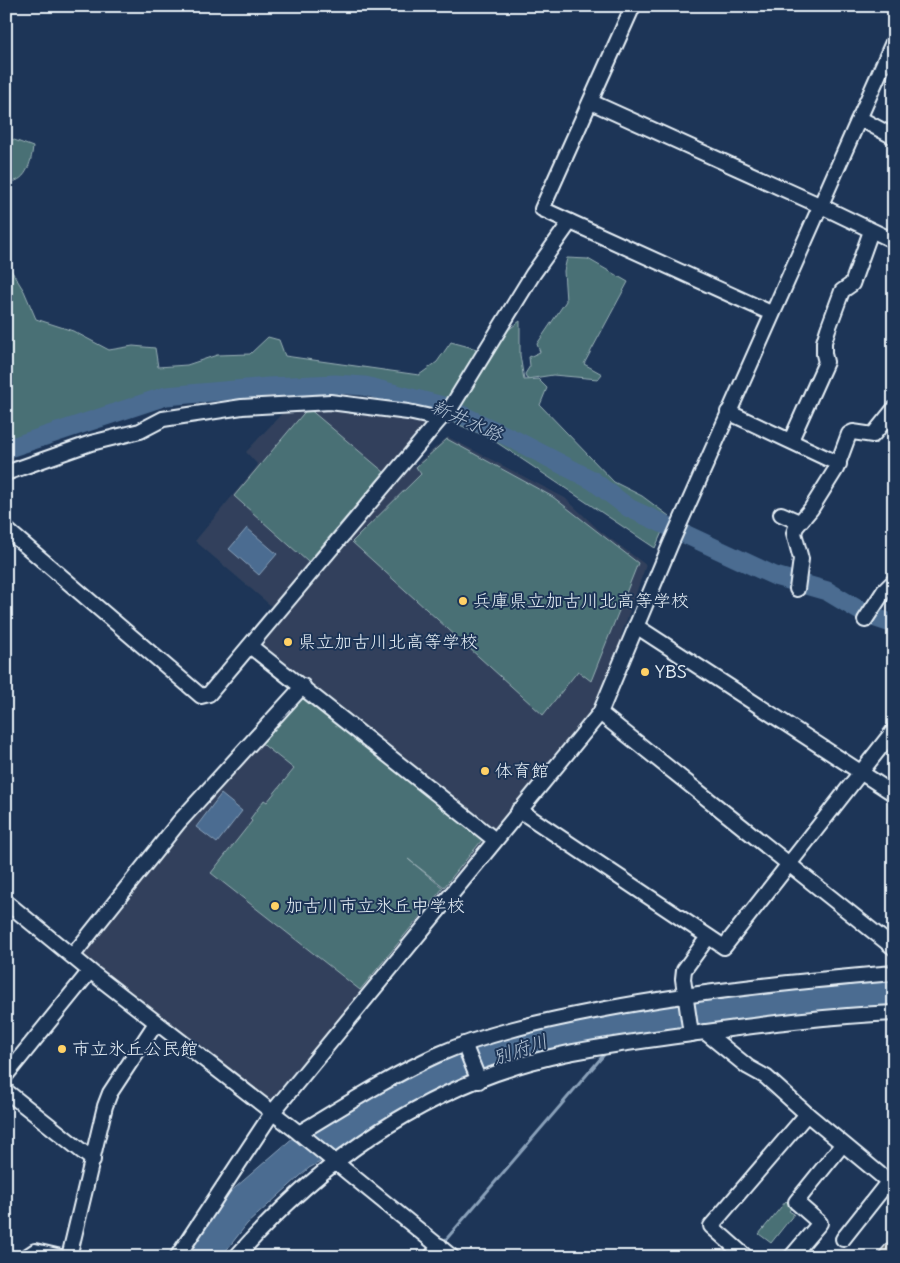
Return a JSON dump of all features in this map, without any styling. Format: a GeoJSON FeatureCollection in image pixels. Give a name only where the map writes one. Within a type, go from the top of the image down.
{"type":"FeatureCollection","features":[{"type":"Feature","properties":{"kind":"main road"},"geometry":{"type":"LineString","coordinates":[[888,1257],[894,1250]]}},
{"type":"Feature","properties":{"kind":"street"},"geometry":{"type":"LineString","coordinates":[[633,6],[542,209],[772,314]]}},
{"type":"Feature","properties":{"kind":"street"},"geometry":{"type":"LineString","coordinates":[[177,1257],[272,1113],[600,713],[728,412],[894,40]]}},
{"type":"Feature","properties":{"kind":"street"},"geometry":{"type":"LineString","coordinates":[[590,102],[819,205],[894,241]]}},
{"type":"Feature","properties":{"kind":"street"},"geometry":{"type":"LineString","coordinates":[[859,118],[894,137]]}},
{"type":"Feature","properties":{"kind":"street"},"geometry":{"type":"LineString","coordinates":[[6,529],[201,696],[209,694],[440,419],[447,414],[533,274],[570,222]]}},
{"type":"Feature","properties":{"kind":"street"},"geometry":{"type":"LineString","coordinates":[[791,440],[826,362],[824,342],[842,291],[852,284],[871,231]]}},
{"type":"Feature","properties":{"kind":"street"},"geometry":{"type":"LineString","coordinates":[[6,473],[91,443],[140,431],[164,419],[242,407],[330,402],[408,412],[440,419]]}},
{"type":"Feature","properties":{"kind":"street"},"geometry":{"type":"LineString","coordinates":[[728,412],[839,464]]}},
{"type":"Feature","properties":{"kind":"street"},"geometry":{"type":"LineString","coordinates":[[797,589],[801,559],[794,534],[799,522],[811,508],[839,464],[849,434],[853,432],[873,435],[892,415]]}},
{"type":"Feature","properties":{"kind":"street"},"geometry":{"type":"LineString","coordinates":[[781,514],[799,522]]}},
{"type":"Feature","properties":{"kind":"street"},"geometry":{"type":"LineString","coordinates":[[865,620],[884,591],[894,581]]}},
{"type":"Feature","properties":{"kind":"street"},"geometry":{"type":"LineString","coordinates":[[636,626],[894,794]]}},
{"type":"Feature","properties":{"kind":"street"},"geometry":{"type":"LineString","coordinates":[[250,646],[303,686],[495,840]]}},
{"type":"Feature","properties":{"kind":"street"},"geometry":{"type":"LineString","coordinates":[[73,955],[179,822],[303,686]]}},
{"type":"Feature","properties":{"kind":"street"},"geometry":{"type":"LineString","coordinates":[[600,713],[894,948]]}},
{"type":"Feature","properties":{"kind":"street"},"geometry":{"type":"LineString","coordinates":[[519,810],[724,947],[894,730]]}},
{"type":"Feature","properties":{"kind":"street"},"geometry":{"type":"LineString","coordinates":[[6,902],[73,955],[90,971],[301,1135],[435,1252],[452,1257]]}},
{"type":"Feature","properties":{"kind":"street"},"geometry":{"type":"LineString","coordinates":[[708,937],[684,970],[683,979],[698,1033],[766,1077],[882,1177],[893,1178]]}},
{"type":"Feature","properties":{"kind":"street"},"geometry":{"type":"LineString","coordinates":[[6,1075],[90,971]]}},
{"type":"Feature","properties":{"kind":"street"},"geometry":{"type":"LineString","coordinates":[[301,1135],[388,1080],[464,1044],[558,1018],[686,995],[894,973]]}},
{"type":"Feature","properties":{"kind":"street"},"geometry":{"type":"LineString","coordinates":[[236,1257],[292,1198],[332,1161],[397,1118],[441,1096],[504,1071],[563,1054],[698,1033],[778,1022],[894,1013]]}},
{"type":"Feature","properties":{"kind":"street"},"geometry":{"type":"LineString","coordinates":[[69,1257],[110,1093],[156,1023]]}},
{"type":"Feature","properties":{"kind":"street"},"geometry":{"type":"LineString","coordinates":[[464,1044],[479,1081]]}},
{"type":"Feature","properties":{"kind":"street"},"geometry":{"type":"LineString","coordinates":[[6,1091],[93,1160]]}},
{"type":"Feature","properties":{"kind":"street"},"geometry":{"type":"LineString","coordinates":[[746,1257],[711,1226],[807,1114]]}},
{"type":"Feature","properties":{"kind":"street"},"geometry":{"type":"LineString","coordinates":[[791,1257],[820,1223],[796,1202],[842,1144]]}},
{"type":"Feature","properties":{"kind":"street"},"geometry":{"type":"LineString","coordinates":[[843,1239],[893,1178]]}},
{"type":"Feature","properties":{"kind":"street"},"geometry":{"type":"LineString","coordinates":[[26,1257],[34,1251],[61,1257]]}},
{"type":"Feature","properties":{"kind":"shaded area"},"geometry":{"type":"Polygon","coordinates":[[[351,407],[427,423],[429,428],[277,607],[270,605],[195,541],[258,465],[246,452],[286,409],[351,407]]]}},
{"type":"Feature","properties":{"kind":"shaded area","name":"兵庫県立加古川北高等学校"},"geometry":{"type":"Polygon","coordinates":[[[448,437],[565,498],[600,531],[646,565],[621,636],[627,639],[597,703],[497,828],[488,829],[257,645],[345,540],[409,470],[448,437]]]}},
{"type":"Feature","properties":{"kind":"shaded area","name":"加古川市立氷丘中学校"},"geometry":{"type":"Polygon","coordinates":[[[304,695],[482,836],[484,843],[278,1099],[263,1099],[84,958],[83,950],[151,863],[304,695]]]}},
{"type":"Feature","properties":{"kind":"green space"},"geometry":{"type":"Polygon","coordinates":[[[6,137],[33,147],[29,166],[23,176],[13,182],[6,182],[6,137]]]}},
{"type":"Feature","properties":{"kind":"green space"},"geometry":{"type":"Polygon","coordinates":[[[567,258],[588,259],[628,282],[584,364],[602,374],[598,379],[553,375],[527,379],[525,374],[530,366],[529,357],[540,352],[537,344],[566,301],[564,271],[567,258]]]}},
{"type":"Feature","properties":{"kind":"green space"},"geometry":{"type":"Polygon","coordinates":[[[6,262],[24,291],[36,319],[73,331],[109,350],[133,346],[155,348],[158,367],[187,365],[217,355],[250,354],[268,337],[279,340],[285,356],[419,375],[437,362],[451,342],[477,349],[492,342],[520,321],[520,355],[524,380],[538,379],[547,388],[540,405],[614,482],[642,496],[669,516],[655,548],[490,438],[422,409],[365,395],[292,386],[253,389],[206,399],[143,406],[89,425],[19,441],[6,447],[6,262]]]}},
{"type":"Feature","properties":{"kind":"green space"},"geometry":{"type":"Polygon","coordinates":[[[308,408],[384,472],[308,562],[234,496],[308,408]]]}},
{"type":"Feature","properties":{"kind":"green space"},"geometry":{"type":"Polygon","coordinates":[[[447,439],[553,497],[638,563],[591,681],[578,671],[543,715],[352,542],[421,474],[416,467],[447,439]]]}},
{"type":"Feature","properties":{"kind":"green space"},"geometry":{"type":"Polygon","coordinates":[[[302,696],[482,840],[444,887],[408,859],[443,888],[360,990],[211,873],[252,821],[250,819],[264,800],[267,802],[294,769],[260,742],[302,696]]]}},
{"type":"Feature","properties":{"kind":"green space"},"geometry":{"type":"Polygon","coordinates":[[[786,1201],[792,1207],[789,1211],[794,1214],[771,1243],[759,1234],[786,1201]]]}},
{"type":"Feature","properties":{"kind":"water"},"geometry":{"type":"Polygon","coordinates":[[[247,528],[277,554],[259,575],[229,549],[247,528]]]}},
{"type":"Feature","properties":{"kind":"water"},"geometry":{"type":"Polygon","coordinates":[[[221,794],[242,811],[217,843],[196,827],[221,794]]]}},
{"type":"Feature","properties":{"kind":"water","name":"別府川"},"geometry":{"type":"Polygon","coordinates":[[[894,980],[894,1008],[587,1046],[381,1122],[335,1154],[309,1168],[247,1224],[221,1257],[180,1257],[214,1206],[295,1136],[408,1075],[494,1039],[669,1001],[894,980]]]}},
{"type":"Feature","properties":{"kind":"waterway","name":"新井水路"},"geometry":{"type":"LineString","coordinates":[[6,449],[166,396],[268,387],[335,384],[365,386],[443,406],[513,439],[592,480],[629,508],[775,576],[827,591],[867,615],[894,624]]}},
{"type":"Feature","properties":{"kind":"waterway"},"geometry":{"type":"LineString","coordinates":[[443,1243],[608,1050]]}},
{"type":"Feature","properties":{"kind":"place","name":"兵庫県立加古川北高等学校"},"geometry":{"type":"Point","coordinates":[463,601]}},
{"type":"Feature","properties":{"kind":"place","name":"県立加古川北高等学校"},"geometry":{"type":"Point","coordinates":[288,642]}},
{"type":"Feature","properties":{"kind":"place","name":"YBS"},"geometry":{"type":"Point","coordinates":[645,672]}},
{"type":"Feature","properties":{"kind":"place","name":"体育館"},"geometry":{"type":"Point","coordinates":[485,771]}},
{"type":"Feature","properties":{"kind":"place","name":"加古川市立氷丘中学校"},"geometry":{"type":"Point","coordinates":[275,906]}},
{"type":"Feature","properties":{"kind":"place","name":"市立氷丘公民館"},"geometry":{"type":"Point","coordinates":[62,1049]}}]}
